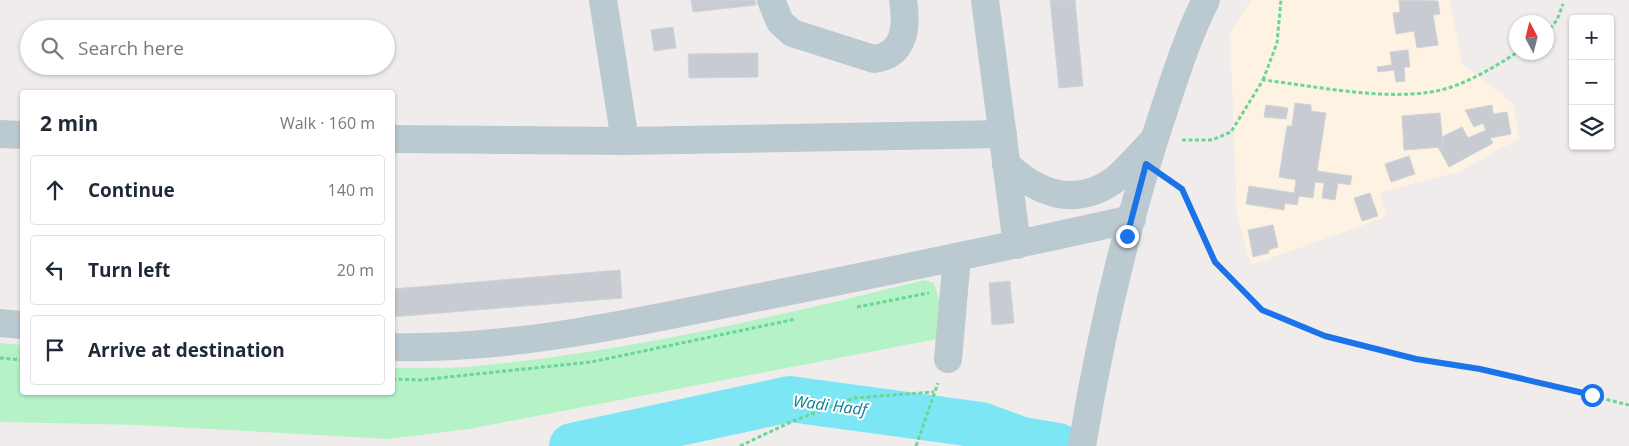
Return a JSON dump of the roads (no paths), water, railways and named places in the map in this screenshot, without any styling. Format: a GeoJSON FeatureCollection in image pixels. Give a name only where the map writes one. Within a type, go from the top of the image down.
{"type":"FeatureCollection","features":[{"type":"Feature","properties":{"kind":"street"},"geometry":{"type":"LineString","coordinates":[[602,0],[625,141]]}},
{"type":"Feature","properties":{"kind":"street"},"geometry":{"type":"LineString","coordinates":[[771,0],[780,22],[792,33],[874,59],[888,55],[901,40],[906,27],[903,0]]}},
{"type":"Feature","properties":{"kind":"street"},"geometry":{"type":"LineString","coordinates":[[986,0],[1017,245]]}},
{"type":"Feature","properties":{"kind":"street"},"geometry":{"type":"LineString","coordinates":[[1082,446],[1092,385],[1116,271],[1150,152],[1174,80],[1206,0]]}},
{"type":"Feature","properties":{"kind":"street"},"geometry":{"type":"LineString","coordinates":[[0,134],[20,135]]}},
{"type":"Feature","properties":{"kind":"street"},"geometry":{"type":"LineString","coordinates":[[395,140],[625,141],[1003,134]]}},
{"type":"Feature","properties":{"kind":"street"},"geometry":{"type":"LineString","coordinates":[[1006,164],[1030,184],[1043,190],[1058,194],[1087,193],[1114,180],[1150,152]]}},
{"type":"Feature","properties":{"kind":"street"},"geometry":{"type":"LineString","coordinates":[[395,347],[464,346],[595,330],[1017,245],[1132,218]]}},
{"type":"Feature","properties":{"kind":"street"},"geometry":{"type":"LineString","coordinates":[[948,359],[957,257]]}},
{"type":"Feature","properties":{"kind":"street"},"geometry":{"type":"LineString","coordinates":[[0,323],[20,325]]}},
{"type":"Feature","properties":{"kind":"waterway","name":"Wadi Hadf"},"geometry":{"type":"LineString","coordinates":[[572,446],[790,399],[981,425],[1022,440],[1058,446]]}}]}
